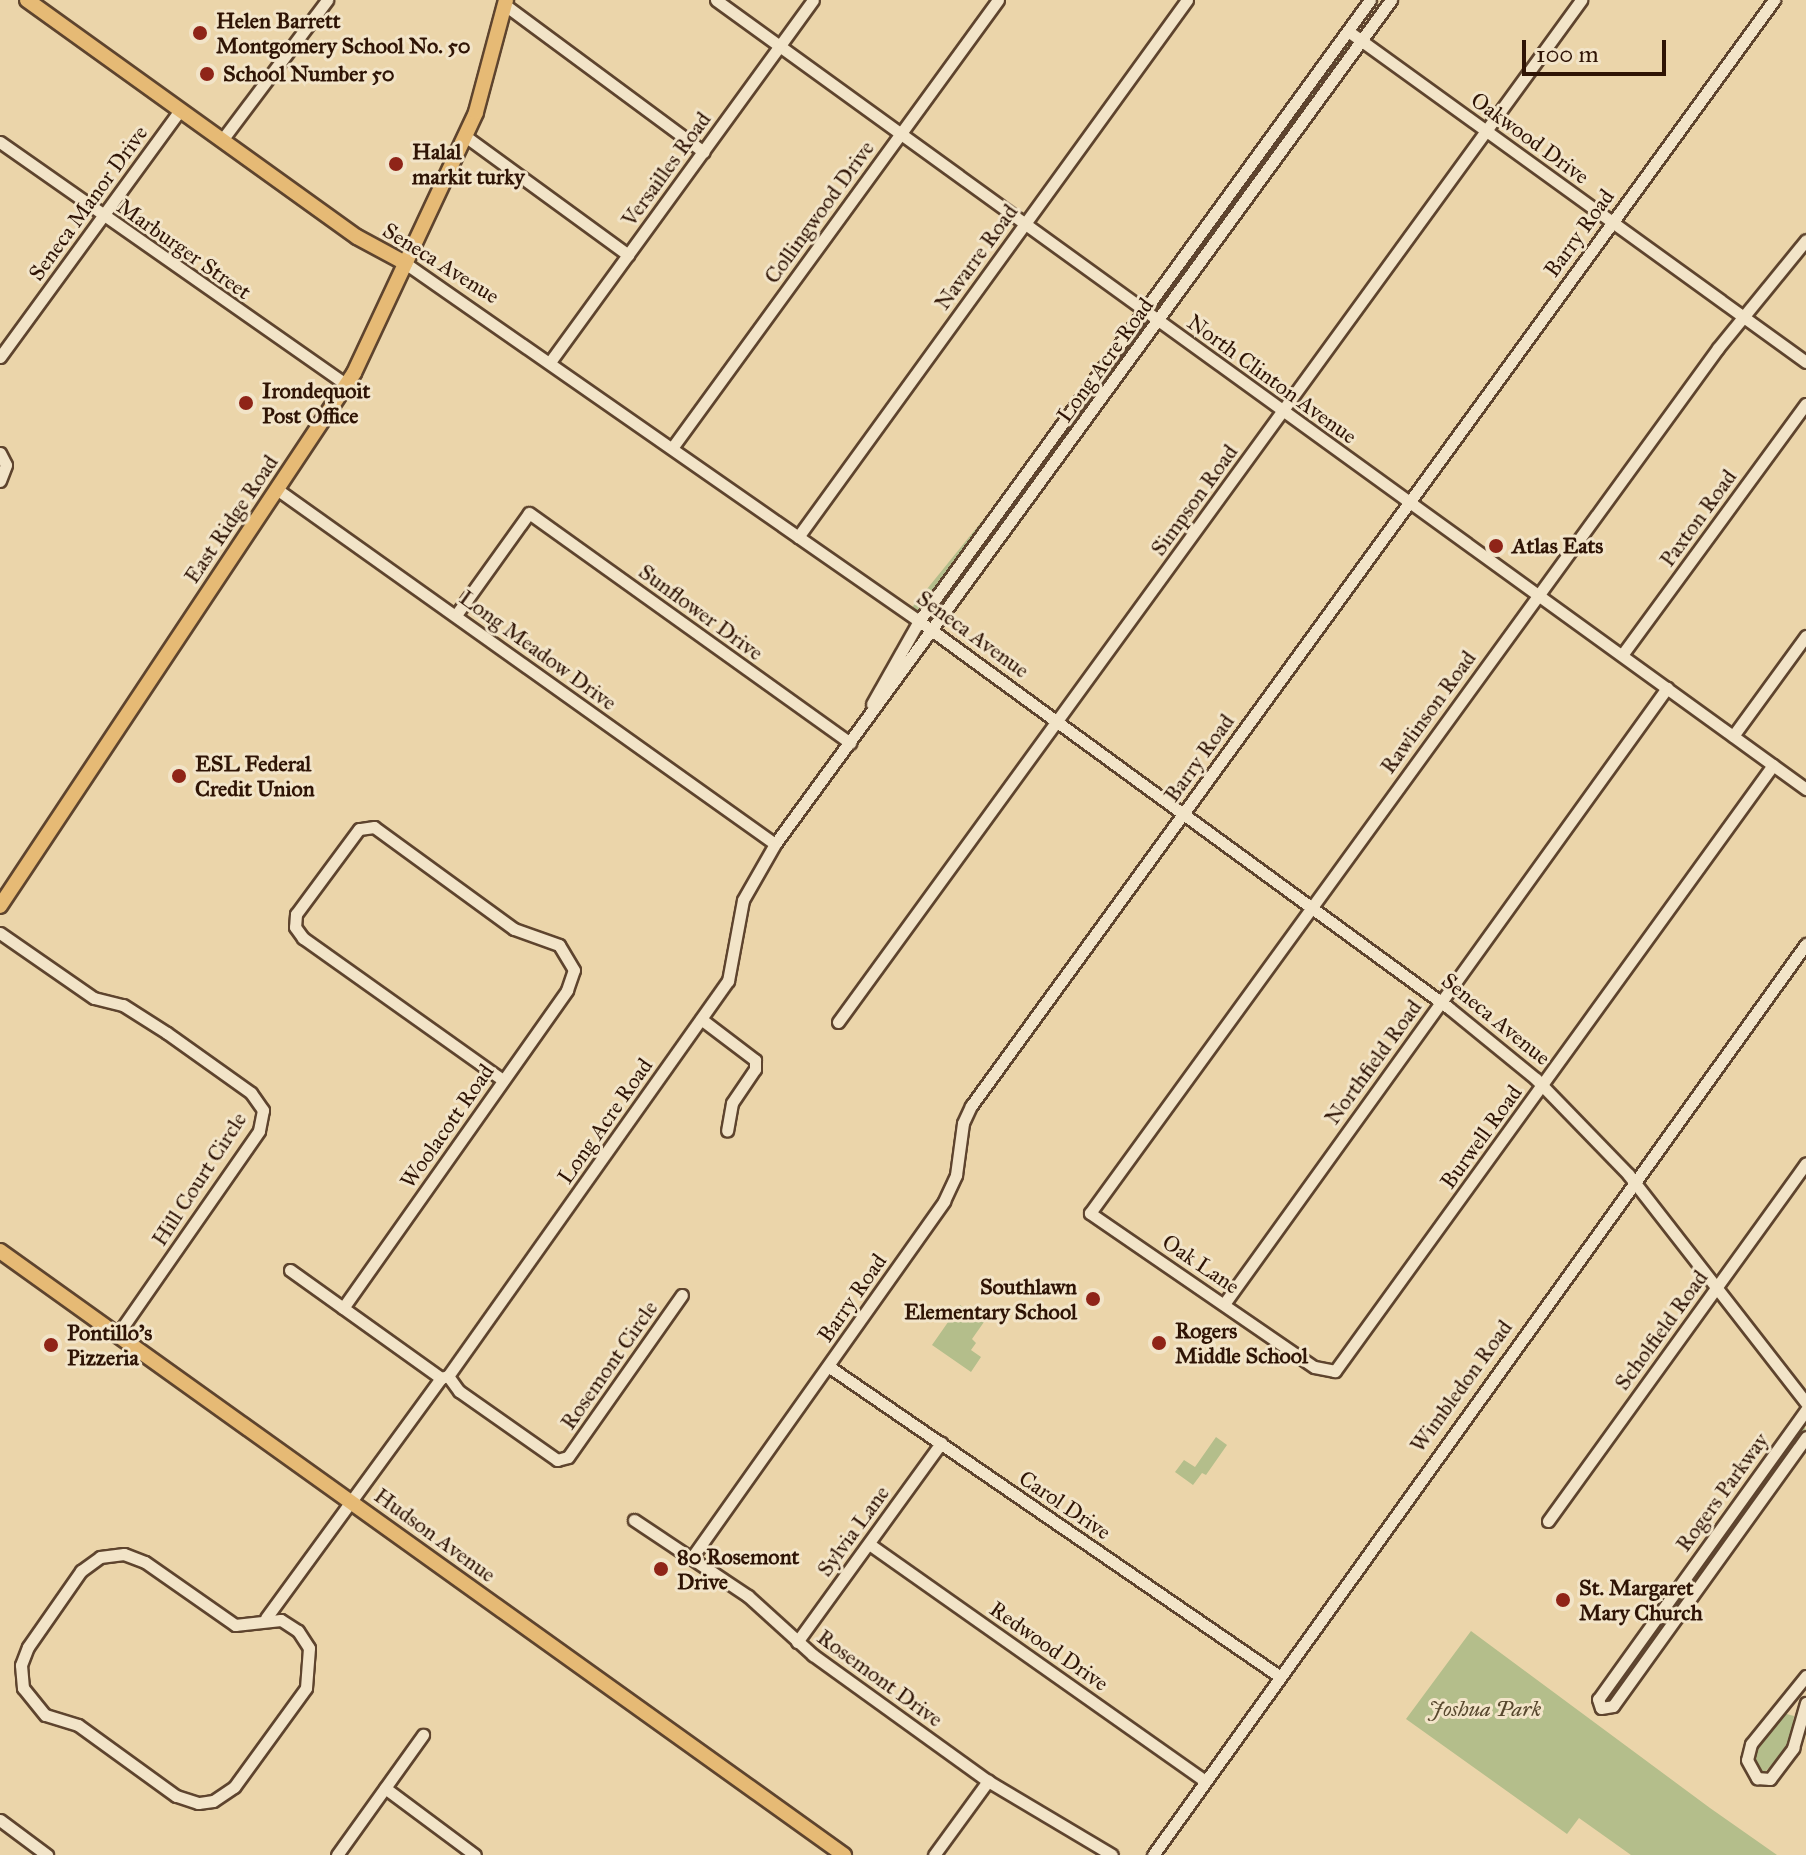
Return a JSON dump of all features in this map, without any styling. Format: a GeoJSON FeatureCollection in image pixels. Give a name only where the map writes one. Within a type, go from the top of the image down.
{"type":"FeatureCollection","features":[{"type":"Feature","properties":{"kind":"main road","name":"Seneca Avenue"},"geometry":{"type":"LineString","coordinates":[[30,1],[357,237],[405,263]]}},
{"type":"Feature","properties":{"kind":"main road","name":"East Ridge Road"},"geometry":{"type":"LineString","coordinates":[[0,906],[347,385],[465,136],[484,90],[505,3]]}},
{"type":"Feature","properties":{"kind":"main road","name":"Hudson Avenue"},"geometry":{"type":"LineString","coordinates":[[0,1251],[844,1855]]}},
{"type":"Feature","properties":{"kind":"street"},"geometry":{"type":"LineString","coordinates":[[222,140],[327,0]]}},
{"type":"Feature","properties":{"kind":"street","name":"North Clinton Avenue"},"geometry":{"type":"LineString","coordinates":[[716,0],[1806,789]]}},
{"type":"Feature","properties":{"kind":"street","name":"Versailles Road"},"geometry":{"type":"LineString","coordinates":[[550,362],[813,0]]}},
{"type":"Feature","properties":{"kind":"street","name":"Collingwood Drive"},"geometry":{"type":"LineString","coordinates":[[672,448],[998,0]]}},
{"type":"Feature","properties":{"kind":"street","name":"Navarre Road"},"geometry":{"type":"LineString","coordinates":[[798,537],[1187,0]]}},
{"type":"Feature","properties":{"kind":"street","name":"Long Acre Road"},"geometry":{"type":"LineString","coordinates":[[266,1618],[444,1377],[701,1019],[733,969],[743,900],[775,844],[850,743],[925,626],[1144,311],[1370,0]]}},
{"type":"Feature","properties":{"kind":"street","name":"Long Acre Road"},"geometry":{"type":"LineString","coordinates":[[925,626],[1158,321],[1391,0]]}},
{"type":"Feature","properties":{"kind":"street","name":"Simpson Road"},"geometry":{"type":"LineString","coordinates":[[838,1022],[1581,0]]}},
{"type":"Feature","properties":{"kind":"street","name":"Barry Road"},"geometry":{"type":"LineString","coordinates":[[693,1556],[949,1192],[971,1106],[1774,0]]}},
{"type":"Feature","properties":{"kind":"street"},"geometry":{"type":"LineString","coordinates":[[505,3],[704,152]]}},
{"type":"Feature","properties":{"kind":"street","name":"Oakwood Drive"},"geometry":{"type":"LineString","coordinates":[[1348,31],[1806,362]]}},
{"type":"Feature","properties":{"kind":"street","name":"Seneca Manor Drive"},"geometry":{"type":"LineString","coordinates":[[0,357],[180,110]]}},
{"type":"Feature","properties":{"kind":"street"},"geometry":{"type":"LineString","coordinates":[[465,136],[628,255]]}},
{"type":"Feature","properties":{"kind":"street","name":"Marburger Street"},"geometry":{"type":"LineString","coordinates":[[0,142],[347,385]]}},
{"type":"Feature","properties":{"kind":"street","name":"Rawlinson Road"},"geometry":{"type":"LineString","coordinates":[[1090,1213],[1538,595],[1744,318],[1806,240]]}},
{"type":"Feature","properties":{"kind":"street","name":"Seneca Avenue"},"geometry":{"type":"LineString","coordinates":[[405,263],[925,626],[1441,1001],[1543,1086],[1635,1182],[1715,1290],[1806,1403]]}},
{"type":"Feature","properties":{"kind":"street","name":"Paxton Road"},"geometry":{"type":"LineString","coordinates":[[1622,655],[1806,404]]}},
{"type":"Feature","properties":{"kind":"street"},"geometry":{"type":"LineString","coordinates":[[0,453],[6,465],[0,481]]}},
{"type":"Feature","properties":{"kind":"street","name":"Long Meadow Drive"},"geometry":{"type":"LineString","coordinates":[[278,490],[775,844]]}},
{"type":"Feature","properties":{"kind":"street","name":"Sunflower Drive"},"geometry":{"type":"LineString","coordinates":[[456,615],[529,513],[850,743]]}},
{"type":"Feature","properties":{"kind":"street"},"geometry":{"type":"LineString","coordinates":[[1733,736],[1806,636]]}},
{"type":"Feature","properties":{"kind":"street","name":"Northfield Road"},"geometry":{"type":"LineString","coordinates":[[1224,1304],[1667,688]]}},
{"type":"Feature","properties":{"kind":"street","name":"Burwell Road"},"geometry":{"type":"LineString","coordinates":[[1330,1373],[1341,1365],[1773,765]]}},
{"type":"Feature","properties":{"kind":"street","name":"Woolacott Road"},"geometry":{"type":"LineString","coordinates":[[343,1308],[567,990],[572,963],[559,945],[514,929],[374,827],[351,836],[296,914],[295,927],[303,938],[503,1080]]}},
{"type":"Feature","properties":{"kind":"street","name":"Hill Court Circle"},"geometry":{"type":"LineString","coordinates":[[0,933],[94,998],[123,1005],[167,1033],[251,1093],[263,1110],[259,1131],[117,1335]]}},
{"type":"Feature","properties":{"kind":"street","name":"Wimbledon Road"},"geometry":{"type":"LineString","coordinates":[[1153,1855],[1806,944]]}},
{"type":"Feature","properties":{"kind":"street"},"geometry":{"type":"LineString","coordinates":[[701,1019],[755,1060],[755,1069],[732,1103],[727,1131]]}},
{"type":"Feature","properties":{"kind":"street","name":"Scholfield Road"},"geometry":{"type":"LineString","coordinates":[[1548,1521],[1806,1163]]}},
{"type":"Feature","properties":{"kind":"street","name":"Oak Lane"},"geometry":{"type":"LineString","coordinates":[[1090,1213],[1330,1373]]}},
{"type":"Feature","properties":{"kind":"street"},"geometry":{"type":"LineString","coordinates":[[290,1270],[444,1377]]}},
{"type":"Feature","properties":{"kind":"street","name":"Rosemont Circle"},"geometry":{"type":"LineString","coordinates":[[444,1377],[459,1391],[557,1460],[568,1457],[682,1295]]}},
{"type":"Feature","properties":{"kind":"street","name":"Carol Drive"},"geometry":{"type":"LineString","coordinates":[[828,1366],[1279,1676]]}},
{"type":"Feature","properties":{"kind":"street","name":"Rogers Parkway"},"geometry":{"type":"LineString","coordinates":[[1806,1410],[1598,1699],[1601,1708],[1613,1706],[1806,1437]]}},
{"type":"Feature","properties":{"kind":"street","name":"Sylvia Lane"},"geometry":{"type":"LineString","coordinates":[[797,1642],[941,1443]]}},
{"type":"Feature","properties":{"kind":"street","name":"Rosemont Drive"},"geometry":{"type":"LineString","coordinates":[[634,1520],[693,1556],[797,1642],[988,1781],[1112,1855]]}},
{"type":"Feature","properties":{"kind":"street","name":"Redwood Drive"},"geometry":{"type":"LineString","coordinates":[[869,1544],[1205,1781]]}},
{"type":"Feature","properties":{"kind":"street"},"geometry":{"type":"LineString","coordinates":[[109,1555],[145,1562],[235,1625],[266,1618],[289,1624],[305,1640],[309,1679],[234,1787],[206,1803],[176,1796],[78,1725],[45,1715],[31,1703],[21,1680],[28,1647],[81,1571],[109,1555]]}},
{"type":"Feature","properties":{"kind":"street"},"geometry":{"type":"LineString","coordinates":[[1791,1697],[1805,1705],[1793,1748],[1770,1779],[1757,1778],[1747,1760],[1751,1744],[1806,1676]]}},
{"type":"Feature","properties":{"kind":"street"},"geometry":{"type":"LineString","coordinates":[[337,1855],[423,1735]]}},
{"type":"Feature","properties":{"kind":"street"},"geometry":{"type":"LineString","coordinates":[[934,1855],[988,1781]]}},
{"type":"Feature","properties":{"kind":"street"},"geometry":{"type":"LineString","coordinates":[[385,1788],[475,1855]]}},
{"type":"Feature","properties":{"kind":"street"},"geometry":{"type":"LineString","coordinates":[[0,1820],[47,1855]]}},
{"type":"Feature","properties":{"kind":"green space"},"geometry":{"type":"Polygon","coordinates":[[[1347,39],[1354,44],[1157,310],[1155,304],[1347,39]]]}},
{"type":"Feature","properties":{"kind":"green space"},"geometry":{"type":"Polygon","coordinates":[[[1144,321],[1149,325],[917,611],[912,607],[1144,321]]]}},
{"type":"Feature","properties":{"kind":"green space"},"geometry":{"type":"Polygon","coordinates":[[[960,1305],[984,1322],[972,1339],[976,1343],[971,1350],[981,1357],[971,1372],[932,1345],[960,1305]]]}},
{"type":"Feature","properties":{"kind":"green space"},"geometry":{"type":"Polygon","coordinates":[[[1802,1424],[1806,1430],[1681,1599],[1679,1594],[1802,1424]]]}},
{"type":"Feature","properties":{"kind":"green space"},"geometry":{"type":"Polygon","coordinates":[[[1216,1437],[1227,1445],[1206,1475],[1202,1473],[1193,1485],[1175,1472],[1184,1460],[1195,1467],[1216,1437]]]}},
{"type":"Feature","properties":{"kind":"green space"},"geometry":{"type":"Polygon","coordinates":[[[1669,1608],[1676,1611],[1616,1689],[1614,1686],[1669,1608]]]}},
{"type":"Feature","properties":{"kind":"green space","name":"Joshua Park"},"geometry":{"type":"Polygon","coordinates":[[[1471,1631],[1777,1855],[1631,1855],[1579,1818],[1567,1834],[1406,1719],[1471,1631]]]}},
{"type":"Feature","properties":{"kind":"green space"},"geometry":{"type":"Polygon","coordinates":[[[1783,1713],[1794,1716],[1790,1745],[1762,1775],[1753,1755],[1783,1713]]]}},
{"type":"Feature","properties":{"kind":"place","name":"Helen Barrett Montgomery School No. 50"},"geometry":{"type":"Point","coordinates":[200,33]}},
{"type":"Feature","properties":{"kind":"place","name":"School Number 50"},"geometry":{"type":"Point","coordinates":[207,74]}},
{"type":"Feature","properties":{"kind":"place","name":"Halal markit turky"},"geometry":{"type":"Point","coordinates":[396,164]}},
{"type":"Feature","properties":{"kind":"place","name":"Irondequoit Post Office"},"geometry":{"type":"Point","coordinates":[246,403]}},
{"type":"Feature","properties":{"kind":"place","name":"Atlas Eats"},"geometry":{"type":"Point","coordinates":[1496,546]}},
{"type":"Feature","properties":{"kind":"place","name":"ESL Federal Credit Union"},"geometry":{"type":"Point","coordinates":[179,776]}},
{"type":"Feature","properties":{"kind":"place","name":"Southlawn Elementary School"},"geometry":{"type":"Point","coordinates":[1093,1299]}},
{"type":"Feature","properties":{"kind":"place","name":"Rogers Middle School"},"geometry":{"type":"Point","coordinates":[1159,1343]}},
{"type":"Feature","properties":{"kind":"place","name":"Pontillo's Pizzeria"},"geometry":{"type":"Point","coordinates":[51,1345]}},
{"type":"Feature","properties":{"kind":"place","name":"80 Rosemont Drive"},"geometry":{"type":"Point","coordinates":[661,1569]}},
{"type":"Feature","properties":{"kind":"place","name":"St. Margaret Mary Church"},"geometry":{"type":"Point","coordinates":[1563,1600]}}]}
